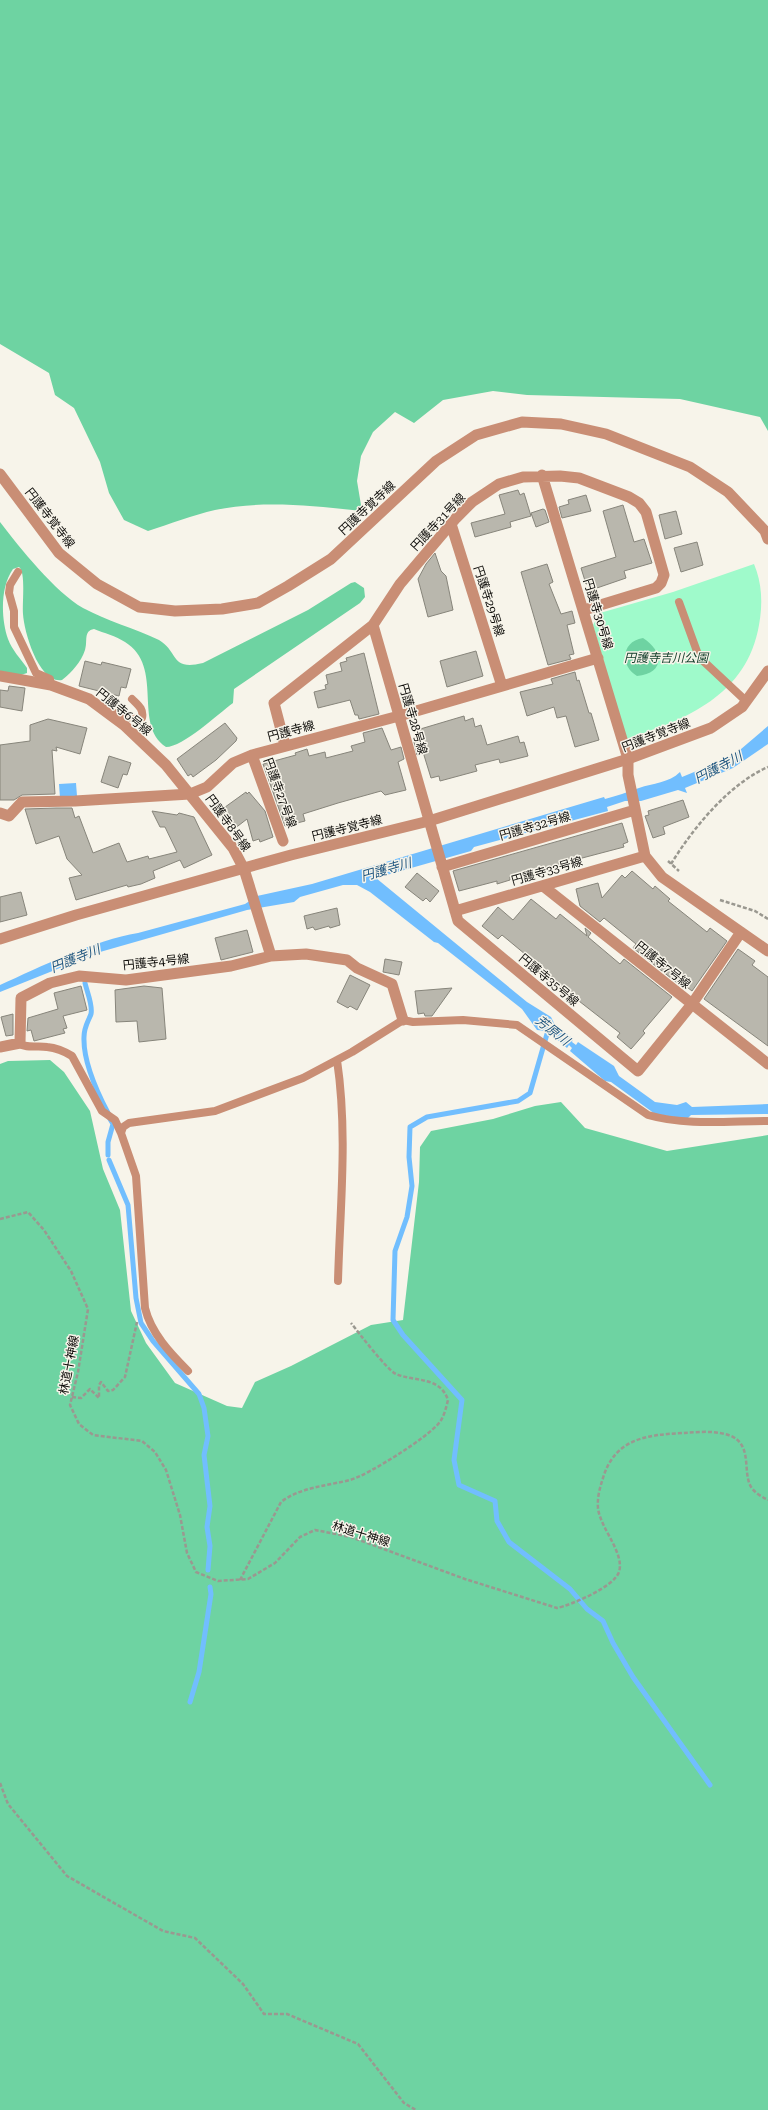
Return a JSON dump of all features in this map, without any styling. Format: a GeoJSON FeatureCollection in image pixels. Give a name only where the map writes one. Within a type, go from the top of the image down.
{"type":"FeatureCollection","features":[{"type":"Feature","properties":{"kind":"street","name":"円護寺覚寺線"},"geometry":{"type":"LineString","coordinates":[[0,474],[59,554],[97,584],[139,607],[175,611],[222,609],[258,603],[331,559],[436,461],[476,435],[522,422],[561,424],[606,434],[690,467],[728,492],[765,531],[768,540]]}},
{"type":"Feature","properties":{"kind":"street","name":"円護寺31号線"},"geometry":{"type":"LineString","coordinates":[[285,745],[274,703],[373,625],[400,584],[451,524],[472,502],[499,484],[523,477],[542,476],[579,478],[629,497],[639,503],[646,512],[664,575],[661,583],[656,588],[584,610]]}},
{"type":"Feature","properties":{"kind":"street","name":"円護寺30号線"},"geometry":{"type":"LineString","coordinates":[[542,476],[584,610],[628,760]]}},
{"type":"Feature","properties":{"kind":"street","name":"円護寺29号線"},"geometry":{"type":"LineString","coordinates":[[451,524],[502,686]]}},
{"type":"Feature","properties":{"kind":"street","name":"円護寺28号線"},"geometry":{"type":"LineString","coordinates":[[373,625],[429,821]]}},
{"type":"Feature","properties":{"kind":"street","name":"円護寺線"},"geometry":{"type":"LineString","coordinates":[[3,816],[22,802],[75,801],[190,794],[206,787],[233,764],[252,755],[285,745],[399,716],[598,658]]}},
{"type":"Feature","properties":{"kind":"street","name":"円護寺覚寺線"},"geometry":{"type":"LineString","coordinates":[[0,939],[76,915],[244,869],[429,821],[628,760],[711,728],[742,707],[768,671]]}},
{"type":"Feature","properties":{"kind":"street","name":"円護寺6号線"},"geometry":{"type":"LineString","coordinates":[[1,677],[51,685],[89,699],[124,725],[166,765],[190,794]]}},
{"type":"Feature","properties":{"kind":"street","name":"円護寺27号線"},"geometry":{"type":"LineString","coordinates":[[252,755],[283,841]]}},
{"type":"Feature","properties":{"kind":"street"},"geometry":{"type":"LineString","coordinates":[[628,760],[628,776],[645,856],[662,877],[768,951]]}},
{"type":"Feature","properties":{"kind":"street","name":"円護寺8号線"},"geometry":{"type":"LineString","coordinates":[[190,794],[233,848],[244,869]]}},
{"type":"Feature","properties":{"kind":"street","name":"円護寺32号線"},"geometry":{"type":"LineString","coordinates":[[442,867],[635,807]]}},
{"type":"Feature","properties":{"kind":"street","name":"円護寺35号線"},"geometry":{"type":"LineString","coordinates":[[429,821],[458,921],[638,1071],[692,1004]]}},
{"type":"Feature","properties":{"kind":"street","name":"円護寺33号線"},"geometry":{"type":"LineString","coordinates":[[455,911],[645,856]]}},
{"type":"Feature","properties":{"kind":"street"},"geometry":{"type":"LineString","coordinates":[[244,869],[271,956],[306,954],[347,960],[357,968],[392,984],[403,1020]]}},
{"type":"Feature","properties":{"kind":"street","name":"円護寺7号線"},"geometry":{"type":"LineString","coordinates":[[542,886],[768,1064]]}},
{"type":"Feature","properties":{"kind":"street"},"geometry":{"type":"LineString","coordinates":[[692,1004],[741,932]]}},
{"type":"Feature","properties":{"kind":"street","name":"円護寺4号線"},"geometry":{"type":"LineString","coordinates":[[18,1043],[20,1043],[21,998],[50,983],[79,976],[126,980],[231,966],[271,956]]}},
{"type":"Feature","properties":{"kind":"street"},"geometry":{"type":"LineString","coordinates":[[0,1047],[18,1043]]}},
{"type":"Feature","properties":{"kind":"lane"},"geometry":{"type":"LineString","coordinates":[[18,572],[10,586],[9,593],[14,611],[14,628],[36,673],[50,679],[51,685]]}},
{"type":"Feature","properties":{"kind":"lane"},"geometry":{"type":"LineString","coordinates":[[679,602],[699,657],[746,701]]}},
{"type":"Feature","properties":{"kind":"lane"},"geometry":{"type":"LineString","coordinates":[[110,714],[116,713],[138,720],[142,718],[143,713],[140,707],[132,699]]}},
{"type":"Feature","properties":{"kind":"lane"},"geometry":{"type":"LineString","coordinates":[[121,1133],[123,1128],[129,1123],[215,1110],[303,1078],[337,1060],[403,1020],[413,1022],[463,1020],[517,1025],[648,1115],[661,1119],[694,1121],[768,1121]]}},
{"type":"Feature","properties":{"kind":"lane"},"geometry":{"type":"LineString","coordinates":[[18,1043],[29,1047],[47,1047],[64,1051],[72,1056],[102,1111],[115,1120],[136,1176],[146,1310],[148,1319],[157,1335],[188,1371]]}},
{"type":"Feature","properties":{"kind":"lane"},"geometry":{"type":"LineString","coordinates":[[337,1060],[343,1136],[343,1188],[338,1281]]}},
{"type":"Feature","properties":{"kind":"path"},"geometry":{"type":"LineString","coordinates":[[671,864],[687,837],[707,814],[758,772],[768,767]]}},
{"type":"Feature","properties":{"kind":"path"},"geometry":{"type":"LineString","coordinates":[[666,859],[681,872]]}},
{"type":"Feature","properties":{"kind":"path"},"geometry":{"type":"LineString","coordinates":[[714,898],[755,911],[768,919]]}},
{"type":"Feature","properties":{"kind":"path","name":"林道十神線"},"geometry":{"type":"LineString","coordinates":[[0,1219],[28,1212],[44,1230],[71,1271],[88,1309],[70,1405],[79,1424],[92,1435],[142,1441],[155,1452],[166,1470],[180,1515],[187,1553],[196,1572],[218,1582],[248,1579],[276,1563],[300,1537],[315,1530],[351,1537],[465,1579],[557,1608],[571,1605],[602,1588],[618,1575],[621,1563],[598,1508],[600,1487],[607,1463],[628,1444],[651,1435],[703,1431],[732,1436],[747,1455],[750,1485],[759,1495],[768,1500]]}},
{"type":"Feature","properties":{"kind":"path"},"geometry":{"type":"LineString","coordinates":[[72,1397],[81,1398],[90,1389],[98,1398],[100,1382],[110,1392],[125,1376],[134,1330],[138,1319],[146,1310]]}},
{"type":"Feature","properties":{"kind":"path"},"geometry":{"type":"LineString","coordinates":[[240,1580],[260,1546],[273,1514],[281,1502],[290,1495],[317,1486],[351,1480],[380,1466],[430,1431],[440,1422],[446,1410],[448,1400],[442,1389],[426,1380],[396,1374],[351,1323]]}},
{"type":"Feature","properties":{"kind":"path"},"geometry":{"type":"LineString","coordinates":[[0,1782],[8,1804],[67,1876],[163,1931],[196,1938],[243,1984],[264,2014],[287,2014],[358,2044],[404,2103],[416,2110]]}},
{"type":"Feature","properties":{"kind":"green space"},"geometry":{"type":"Polygon","coordinates":[[[0,0],[768,0],[768,431],[760,417],[680,399],[527,395],[493,391],[443,400],[414,423],[395,412],[373,432],[361,456],[357,481],[362,511],[326,507],[251,505],[207,512],[148,531],[124,520],[109,493],[100,462],[74,408],[55,395],[49,373],[0,344],[0,0]]]}},
{"type":"Feature","properties":{"kind":"green space"},"geometry":{"type":"Polygon","coordinates":[[[0,522],[38,569],[72,601],[92,613],[159,640],[170,650],[176,659],[185,664],[192,665],[203,663],[308,610],[351,583],[355,582],[364,588],[365,597],[360,603],[234,689],[233,703],[191,736],[173,746],[166,747],[156,737],[151,724],[147,680],[144,666],[137,653],[125,642],[114,636],[94,629],[91,630],[87,634],[86,647],[79,663],[69,674],[62,680],[54,679],[46,674],[34,655],[26,632],[23,614],[22,575],[19,567],[13,569],[9,576],[4,594],[3,613],[8,639],[27,668],[27,673],[21,675],[0,671],[0,522]]]}},
{"type":"Feature","properties":{"kind":"green space","name":"円護寺吉川公園"},"geometry":{"type":"Polygon","coordinates":[[[754,564],[760,586],[760,617],[752,649],[742,670],[727,687],[710,701],[691,713],[648,732],[626,739],[593,625],[600,613],[673,592],[754,564]]]}},
{"type":"Feature","properties":{"kind":"green space"},"geometry":{"type":"Polygon","coordinates":[[[643,638],[655,650],[658,656],[658,662],[657,667],[652,671],[637,676],[627,666],[625,654],[627,648],[631,644],[636,640],[643,638]]]}},
{"type":"Feature","properties":{"kind":"green space"},"geometry":{"type":"Polygon","coordinates":[[[50,1060],[64,1072],[90,1111],[103,1169],[120,1210],[131,1311],[146,1343],[175,1383],[227,1406],[242,1408],[255,1382],[291,1366],[371,1325],[403,1320],[419,1182],[420,1147],[431,1131],[493,1119],[535,1106],[561,1102],[585,1128],[667,1151],[768,1135],[768,2110],[0,2110],[0,1064],[8,1061],[50,1060]]]}},
{"type":"Feature","properties":{"kind":"water"},"geometry":{"type":"Polygon","coordinates":[[[768,726],[768,744],[733,768],[685,788],[687,793],[678,790],[641,801],[625,801],[607,807],[608,811],[474,847],[471,851],[376,878],[527,1002],[551,1017],[554,1023],[573,1039],[572,1042],[576,1045],[578,1042],[614,1066],[619,1076],[655,1102],[677,1105],[686,1102],[692,1107],[768,1104],[768,1114],[691,1115],[687,1119],[655,1114],[611,1082],[605,1081],[570,1051],[572,1048],[569,1045],[567,1048],[547,1031],[537,1030],[522,1009],[438,943],[434,942],[370,892],[357,885],[343,885],[300,897],[294,902],[247,910],[100,952],[0,992],[0,985],[50,962],[104,942],[245,904],[257,896],[312,884],[604,797],[605,799],[614,797],[644,786],[666,781],[676,776],[680,772],[682,777],[716,763],[717,764],[734,755],[768,726]]]}},
{"type":"Feature","properties":{"kind":"water"},"geometry":{"type":"Polygon","coordinates":[[[76,783],[77,796],[60,798],[59,784],[76,783]]]}},
{"type":"Feature","properties":{"kind":"building"},"geometry":{"type":"Polygon","coordinates":[[[518,490],[520,495],[524,493],[531,516],[510,522],[511,527],[475,537],[471,523],[505,514],[499,495],[518,490]]]}},
{"type":"Feature","properties":{"kind":"building"},"geometry":{"type":"Polygon","coordinates":[[[586,495],[591,511],[562,518],[559,507],[569,504],[568,500],[586,495]]]}},
{"type":"Feature","properties":{"kind":"building"},"geometry":{"type":"Polygon","coordinates":[[[623,505],[634,542],[644,539],[652,563],[624,571],[626,578],[594,589],[592,582],[586,584],[581,568],[616,557],[603,511],[623,505]]]}},
{"type":"Feature","properties":{"kind":"building"},"geometry":{"type":"Polygon","coordinates":[[[543,509],[545,510],[549,522],[536,527],[531,513],[543,509]]]}},
{"type":"Feature","properties":{"kind":"building"},"geometry":{"type":"Polygon","coordinates":[[[676,511],[682,534],[665,539],[659,515],[676,511]]]}},
{"type":"Feature","properties":{"kind":"building"},"geometry":{"type":"Polygon","coordinates":[[[697,542],[703,565],[681,572],[674,548],[697,542]]]}},
{"type":"Feature","properties":{"kind":"building"},"geometry":{"type":"Polygon","coordinates":[[[435,553],[441,571],[446,576],[453,610],[428,617],[418,579],[426,564],[435,553]]]}},
{"type":"Feature","properties":{"kind":"building"},"geometry":{"type":"Polygon","coordinates":[[[547,564],[553,582],[549,584],[561,614],[572,611],[575,623],[567,625],[574,654],[569,655],[571,659],[548,665],[521,572],[547,564]]]}},
{"type":"Feature","properties":{"kind":"building"},"geometry":{"type":"Polygon","coordinates":[[[476,651],[483,676],[447,687],[440,661],[476,651]]]}},
{"type":"Feature","properties":{"kind":"building"},"geometry":{"type":"Polygon","coordinates":[[[364,653],[379,714],[359,719],[358,715],[355,715],[350,700],[318,708],[314,692],[326,689],[325,685],[328,684],[326,675],[342,671],[340,663],[347,661],[346,658],[364,653]]]}},
{"type":"Feature","properties":{"kind":"building"},"geometry":{"type":"Polygon","coordinates":[[[85,661],[101,665],[102,662],[131,669],[126,688],[121,687],[119,696],[79,686],[85,661]]]}},
{"type":"Feature","properties":{"kind":"building"},"geometry":{"type":"Polygon","coordinates":[[[575,672],[577,681],[579,680],[589,713],[591,713],[599,740],[575,747],[566,716],[557,718],[554,707],[527,716],[520,692],[553,684],[551,679],[575,672]]]}},
{"type":"Feature","properties":{"kind":"building"},"geometry":{"type":"Polygon","coordinates":[[[9,686],[25,688],[22,711],[0,707],[0,690],[8,691],[9,686]]]}},
{"type":"Feature","properties":{"kind":"building"},"geometry":{"type":"Polygon","coordinates":[[[464,716],[465,721],[473,718],[475,727],[481,725],[487,745],[518,736],[520,743],[524,742],[528,756],[500,763],[499,759],[475,765],[477,771],[440,781],[439,776],[431,778],[423,752],[417,755],[414,742],[420,740],[417,730],[464,716]]]}},
{"type":"Feature","properties":{"kind":"building"},"geometry":{"type":"Polygon","coordinates":[[[48,719],[87,728],[80,754],[56,747],[57,751],[52,750],[55,794],[22,795],[14,800],[0,800],[0,745],[30,741],[30,725],[48,719]]]}},
{"type":"Feature","properties":{"kind":"building"},"geometry":{"type":"Polygon","coordinates":[[[225,723],[237,738],[236,741],[216,760],[193,777],[191,774],[188,776],[177,759],[225,723]]]}},
{"type":"Feature","properties":{"kind":"building"},"geometry":{"type":"Polygon","coordinates":[[[382,728],[391,750],[401,747],[404,759],[398,762],[406,790],[385,795],[381,791],[338,803],[303,814],[305,821],[285,826],[263,764],[296,755],[295,753],[307,749],[309,756],[325,752],[326,758],[353,751],[351,746],[365,742],[363,733],[382,728]]]}},
{"type":"Feature","properties":{"kind":"building"},"geometry":{"type":"Polygon","coordinates":[[[109,756],[131,763],[127,775],[123,774],[118,788],[101,782],[109,756]]]}},
{"type":"Feature","properties":{"kind":"building"},"geometry":{"type":"Polygon","coordinates":[[[246,792],[247,794],[249,792],[265,811],[273,837],[260,842],[259,839],[253,841],[247,819],[234,829],[221,810],[246,792]]]}},
{"type":"Feature","properties":{"kind":"building"},"geometry":{"type":"Polygon","coordinates":[[[683,800],[689,817],[663,827],[665,834],[653,838],[645,816],[649,815],[648,811],[683,800]]]}},
{"type":"Feature","properties":{"kind":"building"},"geometry":{"type":"Polygon","coordinates":[[[72,808],[75,818],[79,816],[93,853],[119,843],[127,862],[148,856],[149,859],[177,852],[165,827],[160,827],[152,811],[177,815],[179,813],[194,817],[212,855],[184,868],[180,860],[153,871],[155,878],[141,884],[128,887],[127,885],[76,900],[69,878],[82,875],[67,859],[59,836],[36,844],[25,809],[72,808]]]}},
{"type":"Feature","properties":{"kind":"building"},"geometry":{"type":"Polygon","coordinates":[[[622,823],[628,842],[623,844],[624,847],[510,877],[510,880],[497,884],[497,881],[459,891],[453,871],[622,823]]]}},
{"type":"Feature","properties":{"kind":"building"},"geometry":{"type":"Polygon","coordinates":[[[632,871],[653,889],[655,886],[670,899],[668,901],[707,932],[710,928],[727,941],[692,991],[683,984],[681,986],[633,948],[636,944],[604,918],[600,922],[580,906],[576,889],[598,883],[602,898],[622,875],[625,878],[632,871]]]}},
{"type":"Feature","properties":{"kind":"building"},"geometry":{"type":"Polygon","coordinates":[[[417,873],[439,891],[430,902],[426,898],[423,901],[405,887],[417,873]]]}},
{"type":"Feature","properties":{"kind":"building"},"geometry":{"type":"Polygon","coordinates":[[[21,892],[27,915],[0,922],[0,897],[21,892]]]}},
{"type":"Feature","properties":{"kind":"building"},"geometry":{"type":"Polygon","coordinates":[[[531,899],[556,919],[560,914],[587,936],[585,928],[591,933],[588,937],[620,964],[624,959],[672,997],[643,1031],[645,1033],[631,1049],[617,1037],[620,1033],[552,980],[551,982],[533,969],[537,964],[502,935],[498,939],[482,926],[498,907],[513,920],[531,899]]]}},
{"type":"Feature","properties":{"kind":"building"},"geometry":{"type":"Polygon","coordinates":[[[337,908],[340,925],[315,930],[313,927],[307,929],[304,916],[337,908]]]}},
{"type":"Feature","properties":{"kind":"building"},"geometry":{"type":"Polygon","coordinates":[[[247,930],[253,952],[221,960],[215,938],[247,930]]]}},
{"type":"Feature","properties":{"kind":"building"},"geometry":{"type":"Polygon","coordinates":[[[738,949],[755,961],[752,965],[768,977],[768,1046],[704,999],[738,949]]]}},
{"type":"Feature","properties":{"kind":"building"},"geometry":{"type":"Polygon","coordinates":[[[385,959],[402,962],[399,975],[383,972],[385,959]]]}},
{"type":"Feature","properties":{"kind":"building"},"geometry":{"type":"Polygon","coordinates":[[[350,975],[370,985],[357,1010],[350,1006],[348,1008],[337,1002],[350,975]]]}},
{"type":"Feature","properties":{"kind":"building"},"geometry":{"type":"Polygon","coordinates":[[[81,986],[87,1010],[63,1016],[67,1028],[63,1029],[65,1033],[34,1041],[31,1030],[27,1031],[28,1018],[58,1009],[54,993],[81,986]]]}},
{"type":"Feature","properties":{"kind":"building"},"geometry":{"type":"Polygon","coordinates":[[[144,986],[162,988],[166,1039],[139,1042],[137,1021],[116,1022],[115,990],[144,986]]]}},
{"type":"Feature","properties":{"kind":"building"},"geometry":{"type":"Polygon","coordinates":[[[452,988],[432,1016],[425,1016],[424,1013],[418,1014],[415,991],[452,988]]]}},
{"type":"Feature","properties":{"kind":"building"},"geometry":{"type":"Polygon","coordinates":[[[13,1014],[13,1035],[6,1036],[1,1017],[13,1014]]]}},
{"type":"Feature","properties":{"kind":"waterway"},"geometry":{"type":"LineString","coordinates":[[85,983],[91,1003],[91,1014],[85,1027],[84,1047],[88,1066],[95,1086],[108,1113]]}},
{"type":"Feature","properties":{"kind":"waterway","name":"芳原川"},"geometry":{"type":"LineString","coordinates":[[549,1027],[530,1093],[518,1101],[427,1117],[410,1127],[409,1157],[412,1186],[407,1217],[395,1251],[393,1320],[403,1335],[462,1400],[454,1460],[459,1485],[495,1501],[497,1521],[509,1542],[570,1589],[587,1609],[603,1621],[613,1643],[633,1677],[710,1785]]}},
{"type":"Feature","properties":{"kind":"waterway"},"geometry":{"type":"LineString","coordinates":[[108,1155],[108,1142],[113,1124],[110,1119]]}},
{"type":"Feature","properties":{"kind":"waterway"},"geometry":{"type":"LineString","coordinates":[[109,1160],[128,1205],[136,1298],[141,1323],[153,1341],[199,1394],[204,1408],[208,1436],[204,1455],[210,1506],[207,1527],[210,1546],[208,1570]]}},
{"type":"Feature","properties":{"kind":"waterway"},"geometry":{"type":"LineString","coordinates":[[190,1702],[199,1672],[211,1594],[210,1587]]}},
{"type":"Feature","properties":{"kind":"water label","name":"円護寺川"},"geometry":{"type":"Point","coordinates":[718,767]}},
{"type":"Feature","properties":{"kind":"water label","name":"円護寺川"},"geometry":{"type":"Point","coordinates":[386,869]}},
{"type":"Feature","properties":{"kind":"water label","name":"円護寺川"},"geometry":{"type":"Point","coordinates":[75,958]}}]}
